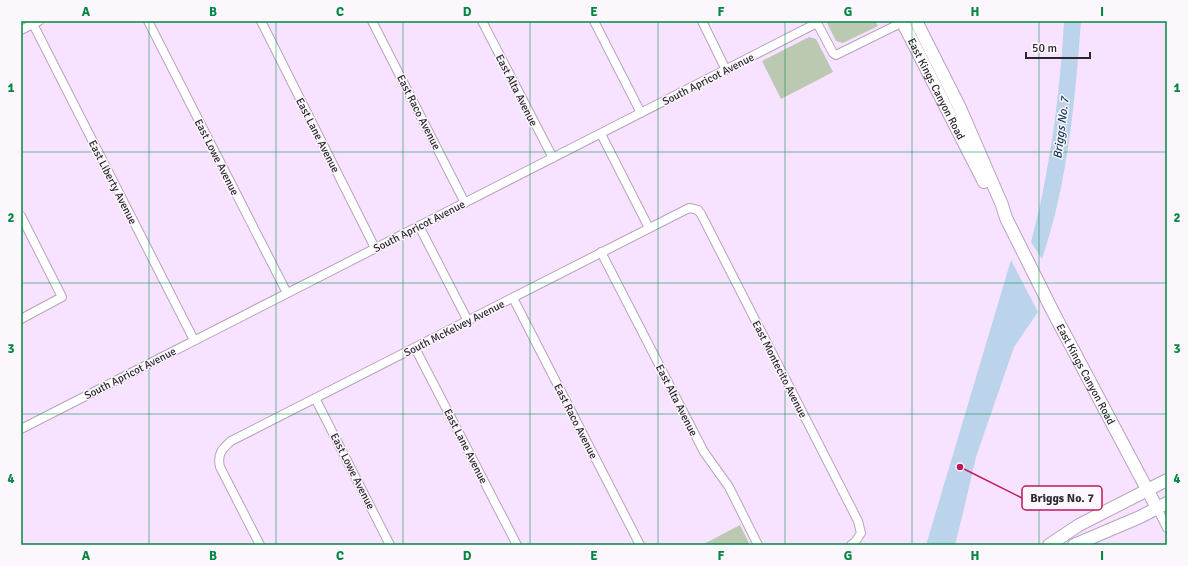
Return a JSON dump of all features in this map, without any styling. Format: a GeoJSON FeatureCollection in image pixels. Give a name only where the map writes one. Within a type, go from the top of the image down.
{"type":"FeatureCollection","features":[{"type":"Feature","properties":{"kind":"main road","name":"East Kings Canyon Road"},"geometry":{"type":"LineString","coordinates":[[917,21],[952,91],[1002,205],[1006,218],[1062,329],[1148,490],[1162,506]]}},
{"type":"Feature","properties":{"kind":"main road","name":"East Kings Canyon Road"},"geometry":{"type":"LineString","coordinates":[[903,22],[997,208],[1006,218]]}},
{"type":"Feature","properties":{"kind":"main road"},"geometry":{"type":"LineString","coordinates":[[903,22],[912,27],[932,67],[952,91]]}},
{"type":"Feature","properties":{"kind":"main road"},"geometry":{"type":"LineString","coordinates":[[1049,545],[1079,525],[1167,480]]}},
{"type":"Feature","properties":{"kind":"main road"},"geometry":{"type":"LineString","coordinates":[[1074,545],[1162,506]]}},
{"type":"Feature","properties":{"kind":"street","name":"East Lowe Avenue"},"geometry":{"type":"LineString","coordinates":[[148,21],[287,293]]}},
{"type":"Feature","properties":{"kind":"street","name":"East Lane Avenue"},"geometry":{"type":"LineString","coordinates":[[261,21],[375,248]]}},
{"type":"Feature","properties":{"kind":"street","name":"East Raco Avenue"},"geometry":{"type":"LineString","coordinates":[[372,21],[465,203]]}},
{"type":"Feature","properties":{"kind":"street","name":"East Alta Avenue"},"geometry":{"type":"LineString","coordinates":[[482,21],[552,158]]}},
{"type":"Feature","properties":{"kind":"street"},"geometry":{"type":"LineString","coordinates":[[594,21],[641,113]]}},
{"type":"Feature","properties":{"kind":"street"},"geometry":{"type":"LineString","coordinates":[[702,21],[726,70]]}},
{"type":"Feature","properties":{"kind":"street"},"geometry":{"type":"LineString","coordinates":[[21,30],[36,22]]}},
{"type":"Feature","properties":{"kind":"street","name":"East Liberty Avenue"},"geometry":{"type":"LineString","coordinates":[[36,22],[194,340]]}},
{"type":"Feature","properties":{"kind":"street","name":"South Apricot Avenue"},"geometry":{"type":"LineString","coordinates":[[21,429],[601,134],[816,22]]}},
{"type":"Feature","properties":{"kind":"street"},"geometry":{"type":"LineString","coordinates":[[816,22],[833,53],[836,55],[903,22]]}},
{"type":"Feature","properties":{"kind":"street"},"geometry":{"type":"LineString","coordinates":[[601,134],[649,228]]}},
{"type":"Feature","properties":{"kind":"street","name":"South McKelvey Avenue"},"geometry":{"type":"LineString","coordinates":[[260,545],[220,466],[219,455],[222,449],[231,441],[684,210],[693,208]]}},
{"type":"Feature","properties":{"kind":"street","name":"East Montecito Avenue"},"geometry":{"type":"LineString","coordinates":[[693,208],[698,210],[701,214],[858,521],[861,533],[851,545]]}},
{"type":"Feature","properties":{"kind":"street"},"geometry":{"type":"LineString","coordinates":[[21,216],[62,297],[21,319]]}},
{"type":"Feature","properties":{"kind":"street"},"geometry":{"type":"LineString","coordinates":[[419,226],[468,321]]}},
{"type":"Feature","properties":{"kind":"street","name":"East Alta Avenue"},"geometry":{"type":"LineString","coordinates":[[602,252],[704,452],[729,487],[758,545]]}},
{"type":"Feature","properties":{"kind":"street","name":"East Raco Avenue"},"geometry":{"type":"LineString","coordinates":[[513,298],[640,545]]}},
{"type":"Feature","properties":{"kind":"street","name":"East Lane Avenue"},"geometry":{"type":"LineString","coordinates":[[415,348],[518,545]]}},
{"type":"Feature","properties":{"kind":"street","name":"East Lowe Avenue"},"geometry":{"type":"LineString","coordinates":[[316,398],[390,545]]}},
{"type":"Feature","properties":{"kind":"street","name":"East Kings Canyon Road"},"geometry":{"type":"LineString","coordinates":[[1162,506],[1167,528]]}},
{"type":"Feature","properties":{"kind":"green space"},"geometry":{"type":"Polygon","coordinates":[[[826,21],[875,21],[878,26],[843,43],[836,41],[826,21]]]}},
{"type":"Feature","properties":{"kind":"green space"},"geometry":{"type":"Polygon","coordinates":[[[809,37],[816,39],[833,72],[781,99],[762,61],[809,37]]]}},
{"type":"Feature","properties":{"kind":"green space"},"geometry":{"type":"Polygon","coordinates":[[[740,525],[750,545],[702,545],[740,525]]]}},
{"type":"Feature","properties":{"kind":"water"},"geometry":{"type":"Polygon","coordinates":[[[1064,21],[1081,21],[1076,82],[1064,171],[1051,230],[1042,259],[1031,242],[1042,197],[1054,128],[1064,21]]]}},
{"type":"Feature","properties":{"kind":"water"},"geometry":{"type":"Polygon","coordinates":[[[1011,260],[1038,312],[1014,347],[976,457],[955,545],[926,545],[1011,260]]]}},
{"type":"Feature","properties":{"kind":"place","name":"Briggs No. 7"},"geometry":{"type":"Point","coordinates":[960,467]}}]}
